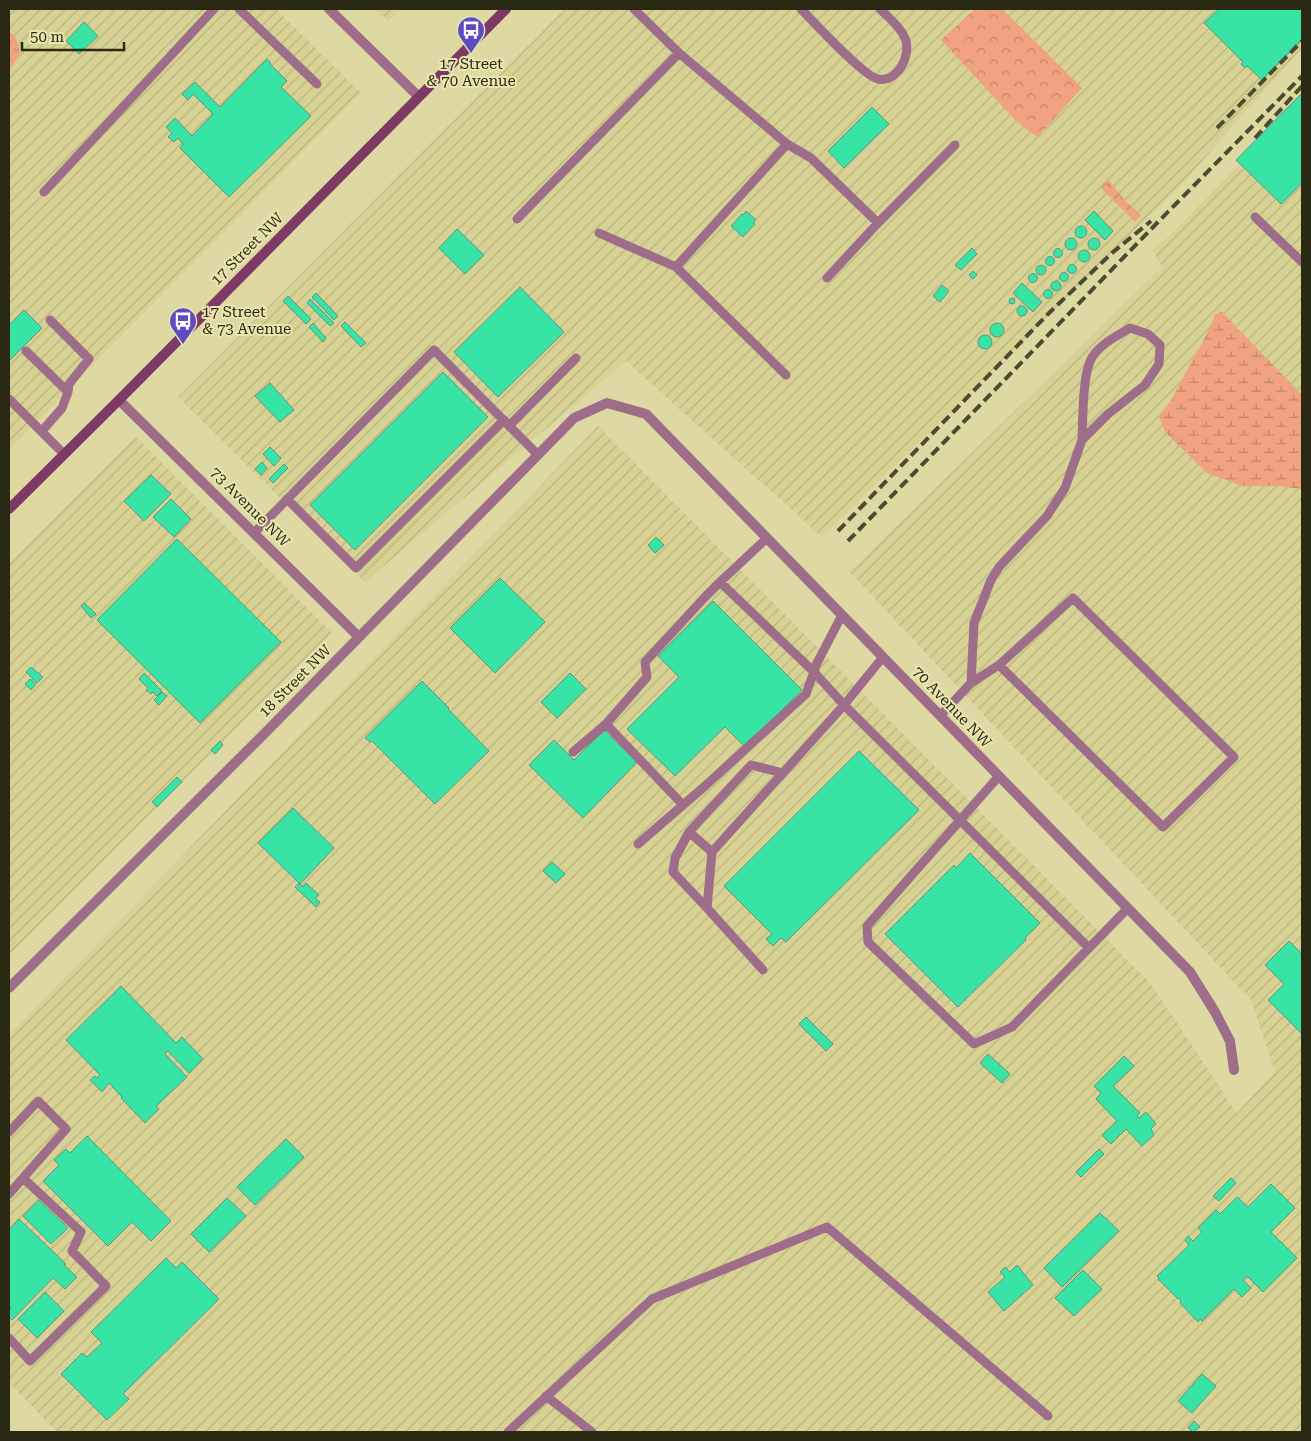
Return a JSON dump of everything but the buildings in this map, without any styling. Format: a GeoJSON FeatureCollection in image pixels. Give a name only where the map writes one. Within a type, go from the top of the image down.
{"type":"FeatureCollection","features":[{"type":"Feature","properties":{"kind":"main road","name":"17 Street NW"},"geometry":{"type":"LineString","coordinates":[[9,509],[506,9]]}},
{"type":"Feature","properties":{"kind":"street"},"geometry":{"type":"LineString","coordinates":[[329,9],[418,96]]}},
{"type":"Feature","properties":{"kind":"street","name":"73 Avenue NW"},"geometry":{"type":"LineString","coordinates":[[119,400],[359,637]]}},
{"type":"Feature","properties":{"kind":"street","name":"18 Street NW"},"geometry":{"type":"LineString","coordinates":[[9,987],[359,637],[574,418],[607,403]]}},
{"type":"Feature","properties":{"kind":"street","name":"70 Avenue NW"},"geometry":{"type":"LineString","coordinates":[[607,403],[646,414],[1190,972],[1215,1012],[1230,1041],[1234,1070]]}},
{"type":"Feature","properties":{"kind":"lane"},"geometry":{"type":"LineString","coordinates":[[44,192],[214,9]]}},
{"type":"Feature","properties":{"kind":"lane"},"geometry":{"type":"LineString","coordinates":[[239,9],[317,84]]}},
{"type":"Feature","properties":{"kind":"lane"},"geometry":{"type":"LineString","coordinates":[[634,9],[679,53],[787,144],[811,158],[878,223]]}},
{"type":"Feature","properties":{"kind":"lane"},"geometry":{"type":"LineString","coordinates":[[801,9],[868,75],[879,79],[890,77],[900,70],[907,55],[906,39],[899,28],[880,9]]}},
{"type":"Feature","properties":{"kind":"lane"},"geometry":{"type":"LineString","coordinates":[[517,219],[679,53]]}},
{"type":"Feature","properties":{"kind":"lane"},"geometry":{"type":"LineString","coordinates":[[676,266],[787,144]]}},
{"type":"Feature","properties":{"kind":"lane"},"geometry":{"type":"LineString","coordinates":[[827,278],[955,145]]}},
{"type":"Feature","properties":{"kind":"lane"},"geometry":{"type":"LineString","coordinates":[[1255,217],[1302,262]]}},
{"type":"Feature","properties":{"kind":"lane"},"geometry":{"type":"LineString","coordinates":[[599,233],[676,266],[786,376]]}},
{"type":"Feature","properties":{"kind":"lane"},"geometry":{"type":"LineString","coordinates":[[42,431],[62,408],[68,392],[68,384],[89,359],[50,320]]}},
{"type":"Feature","properties":{"kind":"lane"},"geometry":{"type":"LineString","coordinates":[[971,683],[974,623],[991,580],[999,567],[1047,516],[1065,488],[1082,440],[1086,371],[1093,356],[1107,342],[1130,328],[1148,334],[1160,345],[1159,364],[1145,385],[1108,414],[1082,440]]}},
{"type":"Feature","properties":{"kind":"lane"},"geometry":{"type":"LineString","coordinates":[[254,532],[434,350],[538,455]]}},
{"type":"Feature","properties":{"kind":"lane"},"geometry":{"type":"LineString","coordinates":[[26,351],[68,392]]}},
{"type":"Feature","properties":{"kind":"lane"},"geometry":{"type":"LineString","coordinates":[[287,499],[356,568],[576,358]]}},
{"type":"Feature","properties":{"kind":"lane"},"geometry":{"type":"LineString","coordinates":[[9,399],[64,454]]}},
{"type":"Feature","properties":{"kind":"lane"},"geometry":{"type":"LineString","coordinates":[[573,752],[606,724],[647,677],[645,662],[705,596],[766,538]]}},
{"type":"Feature","properties":{"kind":"lane"},"geometry":{"type":"LineString","coordinates":[[720,582],[814,672],[844,706],[1089,948]]}},
{"type":"Feature","properties":{"kind":"lane"},"geometry":{"type":"LineString","coordinates":[[940,716],[971,683],[999,665],[1073,598],[1234,756],[1163,827],[999,665]]}},
{"type":"Feature","properties":{"kind":"lane"},"geometry":{"type":"LineString","coordinates":[[638,844],[806,694],[814,672],[842,615]]}},
{"type":"Feature","properties":{"kind":"lane"},"geometry":{"type":"LineString","coordinates":[[707,908],[712,852],[844,706],[883,657]]}},
{"type":"Feature","properties":{"kind":"lane"},"geometry":{"type":"LineString","coordinates":[[606,724],[683,805]]}},
{"type":"Feature","properties":{"kind":"lane"},"geometry":{"type":"LineString","coordinates":[[762,970],[673,872],[675,858],[689,832],[751,765],[783,773]]}},
{"type":"Feature","properties":{"kind":"lane"},"geometry":{"type":"LineString","coordinates":[[999,776],[866,926],[868,942],[974,1044],[1012,1027],[1128,908]]}},
{"type":"Feature","properties":{"kind":"lane"},"geometry":{"type":"LineString","coordinates":[[689,832],[712,852]]}},
{"type":"Feature","properties":{"kind":"lane"},"geometry":{"type":"LineString","coordinates":[[9,1132],[38,1101],[66,1129],[10,1190]]}},
{"type":"Feature","properties":{"kind":"lane"},"geometry":{"type":"LineString","coordinates":[[9,1338],[30,1362],[106,1286],[72,1251],[81,1232],[23,1178]]}},
{"type":"Feature","properties":{"kind":"lane"},"geometry":{"type":"LineString","coordinates":[[508,1432],[652,1299],[827,1227],[1048,1416]]}},
{"type":"Feature","properties":{"kind":"lane"},"geometry":{"type":"LineString","coordinates":[[546,1396],[592,1432]]}},
{"type":"Feature","properties":{"kind":"shaded area"},"geometry":{"type":"Polygon","coordinates":[[[9,9],[276,9],[361,93],[9,450],[9,9]]]}},
{"type":"Feature","properties":{"kind":"shaded area"},"geometry":{"type":"Polygon","coordinates":[[[375,9],[400,9],[388,21],[375,9]]]}},
{"type":"Feature","properties":{"kind":"shaded area"},"geometry":{"type":"Polygon","coordinates":[[[565,9],[1302,9],[1302,48],[1182,184],[822,537],[626,361],[365,582],[178,397],[565,9]]]}},
{"type":"Feature","properties":{"kind":"shaded area"},"geometry":{"type":"Polygon","coordinates":[[[1302,101],[1302,1432],[57,1432],[9,1383],[9,1035],[598,426],[1151,984],[1237,1113],[1275,1071],[1251,1000],[848,570],[855,567],[1162,267],[1152,250],[1168,237],[1302,101]]]}},
{"type":"Feature","properties":{"kind":"shaded area"},"geometry":{"type":"Polygon","coordinates":[[[136,437],[332,633],[9,955],[9,564],[136,437]]]}},
{"type":"Feature","properties":{"kind":"green space"},"geometry":{"type":"Polygon","coordinates":[[[975,9],[1002,9],[1082,88],[1037,137],[1017,122],[941,40],[975,9]]]}},
{"type":"Feature","properties":{"kind":"green space"},"geometry":{"type":"Polygon","coordinates":[[[9,30],[16,38],[20,54],[9,71],[9,30]]]}},
{"type":"Feature","properties":{"kind":"green space"},"geometry":{"type":"Polygon","coordinates":[[[1109,180],[1125,201],[1141,215],[1135,222],[1101,188],[1109,180]]]}},
{"type":"Feature","properties":{"kind":"green space"},"geometry":{"type":"Polygon","coordinates":[[[1222,312],[1302,395],[1302,489],[1279,486],[1244,486],[1208,474],[1165,432],[1159,417],[1170,402],[1210,328],[1215,314],[1222,312]]]}},
{"type":"Feature","properties":{"kind":"railway"},"geometry":{"type":"LineString","coordinates":[[1217,128],[1302,41]]}},
{"type":"Feature","properties":{"kind":"railway"},"geometry":{"type":"LineString","coordinates":[[848,541],[1302,76]]}},
{"type":"Feature","properties":{"kind":"railway"},"geometry":{"type":"LineString","coordinates":[[1255,138],[1302,86]]}},
{"type":"Feature","properties":{"kind":"railway"},"geometry":{"type":"LineString","coordinates":[[838,531],[1049,313],[1112,253],[1151,221]]}},
{"type":"Feature","properties":{"kind":"place","name":"17 Street & 70 Avenue"},"geometry":{"type":"Point","coordinates":[471,54]}},
{"type":"Feature","properties":{"kind":"place","name":"17 Street & 73 Avenue"},"geometry":{"type":"Point","coordinates":[183,345]}}]}
